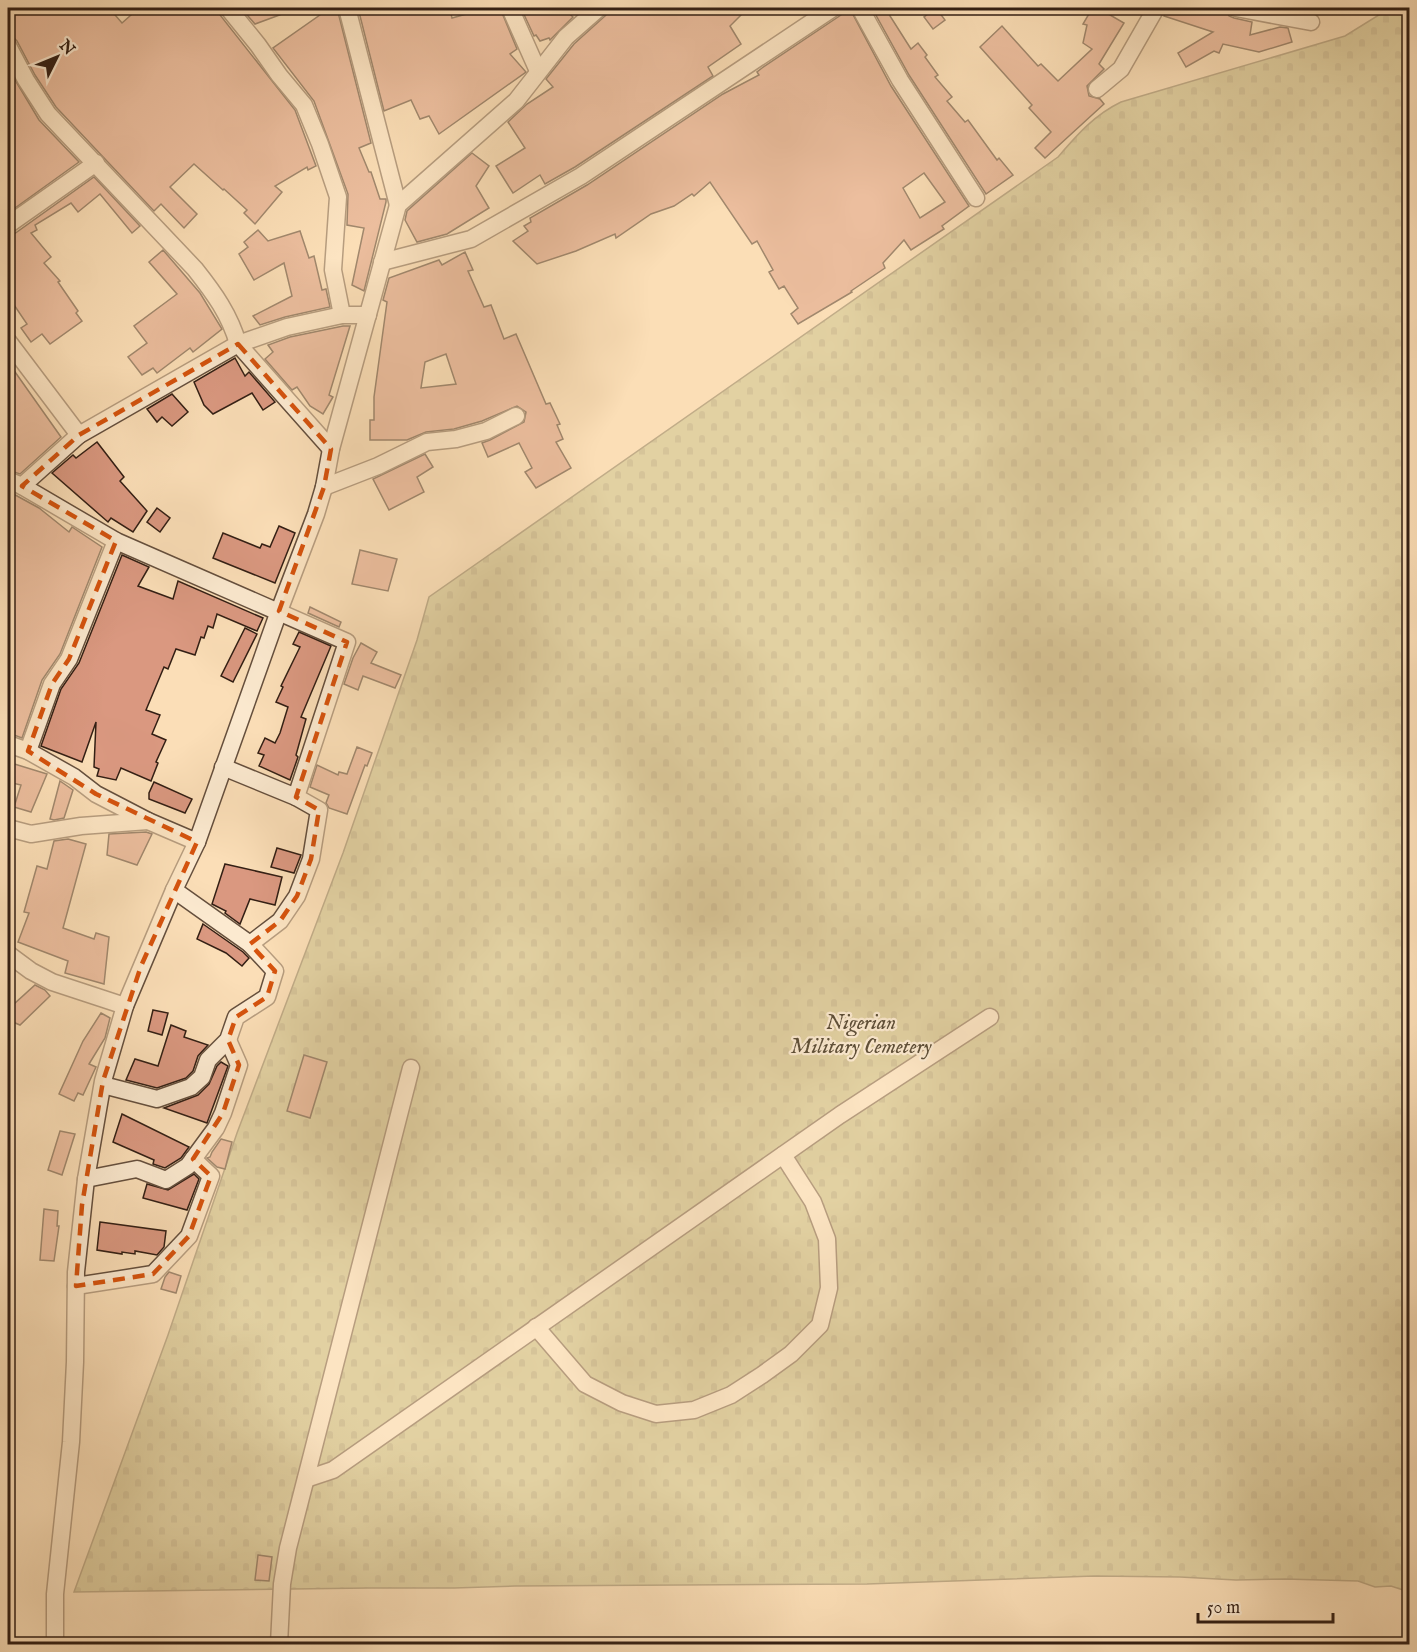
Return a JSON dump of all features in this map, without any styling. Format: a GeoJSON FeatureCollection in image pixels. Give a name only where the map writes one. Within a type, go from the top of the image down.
{"type":"FeatureCollection","features":[{"type":"Feature","properties":{"kind":"street"},"geometry":{"type":"LineString","coordinates":[[228,8],[304,105],[320,144],[338,197],[333,270],[342,315]]}},
{"type":"Feature","properties":{"kind":"street"},"geometry":{"type":"LineString","coordinates":[[41,1644],[55,1637],[55,1594],[71,1442],[76,1286],[86,1179],[103,1085],[125,1006],[197,842],[324,487],[331,449],[398,205],[346,8]]}},
{"type":"Feature","properties":{"kind":"street"},"geometry":{"type":"LineString","coordinates":[[510,8],[538,71]]}},
{"type":"Feature","properties":{"kind":"street"},"geometry":{"type":"LineString","coordinates":[[398,205],[516,101],[566,37],[599,8]]}},
{"type":"Feature","properties":{"kind":"street"},"geometry":{"type":"LineString","coordinates":[[382,262],[471,239],[581,176],[833,8]]}},
{"type":"Feature","properties":{"kind":"street"},"geometry":{"type":"LineString","coordinates":[[860,8],[900,80],[976,198]]}},
{"type":"Feature","properties":{"kind":"street"},"geometry":{"type":"LineString","coordinates":[[1096,89],[1121,69],[1156,8]]}},
{"type":"Feature","properties":{"kind":"street"},"geometry":{"type":"LineString","coordinates":[[1236,8],[1311,22]]}},
{"type":"Feature","properties":{"kind":"street"},"geometry":{"type":"LineString","coordinates":[[8,46],[48,114],[195,269],[216,295],[233,324],[238,344],[331,449]]}},
{"type":"Feature","properties":{"kind":"street"},"geometry":{"type":"LineString","coordinates":[[8,225],[96,164]]}},
{"type":"Feature","properties":{"kind":"street"},"geometry":{"type":"LineString","coordinates":[[296,798],[347,642],[116,541],[15,483],[79,435],[238,344],[287,327],[342,315],[368,315]]}},
{"type":"Feature","properties":{"kind":"street"},"geometry":{"type":"LineString","coordinates":[[8,341],[79,435]]}},
{"type":"Feature","properties":{"kind":"street"},"geometry":{"type":"LineString","coordinates":[[324,487],[427,442],[456,440],[486,431],[516,416]]}},
{"type":"Feature","properties":{"kind":"street"},"geometry":{"type":"LineString","coordinates":[[28,751],[52,684],[69,659],[116,541]]}},
{"type":"Feature","properties":{"kind":"street"},"geometry":{"type":"LineString","coordinates":[[8,744],[28,751],[75,777],[96,794],[148,821],[197,842]]}},
{"type":"Feature","properties":{"kind":"street"},"geometry":{"type":"LineString","coordinates":[[223,767],[319,810],[310,859],[297,896],[280,921],[250,944]]}},
{"type":"Feature","properties":{"kind":"street"},"geometry":{"type":"LineString","coordinates":[[8,828],[31,834],[81,826],[148,821]]}},
{"type":"Feature","properties":{"kind":"street"},"geometry":{"type":"LineString","coordinates":[[103,1085],[157,1099],[191,1087],[202,1077],[208,1060],[228,1040],[236,1017],[267,997],[274,971],[250,944],[174,890]]}},
{"type":"Feature","properties":{"kind":"street"},"geometry":{"type":"LineString","coordinates":[[8,954],[31,971],[52,982],[125,1006]]}},
{"type":"Feature","properties":{"kind":"street"},"geometry":{"type":"LineString","coordinates":[[306,1479],[333,1470],[850,1108],[990,1017]]}},
{"type":"Feature","properties":{"kind":"street"},"geometry":{"type":"LineString","coordinates":[[86,1179],[137,1169],[166,1180],[188,1166],[216,1128],[239,1065],[228,1040]]}},
{"type":"Feature","properties":{"kind":"street"},"geometry":{"type":"LineString","coordinates":[[279,1644],[285,1566],[411,1068]]}},
{"type":"Feature","properties":{"kind":"street"},"geometry":{"type":"LineString","coordinates":[[536,1327],[585,1384],[622,1403],[656,1414],[694,1410],[731,1395],[762,1375],[791,1354],[820,1325],[829,1288],[827,1239],[813,1202],[783,1155]]}},
{"type":"Feature","properties":{"kind":"street"},"geometry":{"type":"LineString","coordinates":[[76,1286],[153,1274],[189,1236],[211,1176],[193,1159]]}},
{"type":"Feature","properties":{"kind":"highlighted area"},"geometry":{"type":"Polygon","coordinates":[[[238,344],[331,449],[324,487],[279,611],[347,642],[296,797],[319,810],[311,859],[297,896],[280,921],[250,944],[275,971],[267,997],[236,1017],[228,1040],[239,1065],[223,1113],[193,1159],[211,1176],[189,1236],[153,1274],[76,1286],[82,1205],[103,1081],[141,966],[197,842],[96,794],[28,751],[52,684],[69,659],[116,541],[22,486],[79,435],[238,344]]]}},
{"type":"Feature","properties":{"kind":"green space","name":"Nigerian Military Cemetery"},"geometry":{"type":"Polygon","coordinates":[[[1390,8],[1409,8],[1409,1592],[1391,1586],[1375,1587],[1358,1581],[1094,1576],[867,1584],[74,1592],[168,1335],[237,1133],[343,853],[417,640],[429,597],[1058,157],[1086,126],[1111,107],[1121,102],[1345,36],[1390,8]]]}},
{"type":"Feature","properties":{"kind":"building"},"geometry":{"type":"Polygon","coordinates":[[[8,8],[109,8],[122,23],[139,8],[218,8],[220,15],[295,110],[316,166],[308,170],[307,167],[275,186],[282,192],[255,224],[244,213],[247,210],[194,164],[170,187],[197,214],[184,228],[161,204],[154,211],[56,107],[35,75],[17,41],[8,36],[8,8]]]}},
{"type":"Feature","properties":{"kind":"building"},"geometry":{"type":"Polygon","coordinates":[[[241,8],[295,8],[296,9],[255,24],[241,8]]]}},
{"type":"Feature","properties":{"kind":"building"},"geometry":{"type":"Polygon","coordinates":[[[330,8],[337,8],[371,143],[359,148],[371,172],[380,199],[386,199],[364,291],[352,285],[364,228],[347,225],[348,194],[314,101],[273,48],[330,8]]]}},
{"type":"Feature","properties":{"kind":"building"},"geometry":{"type":"Polygon","coordinates":[[[358,8],[437,8],[437,11],[450,9],[452,18],[488,8],[500,8],[517,49],[510,54],[526,72],[439,134],[429,116],[420,119],[411,100],[384,111],[358,8]]]}},
{"type":"Feature","properties":{"kind":"building"},"geometry":{"type":"Polygon","coordinates":[[[521,8],[563,8],[573,17],[550,40],[549,38],[540,41],[536,35],[534,36],[521,8]]]}},
{"type":"Feature","properties":{"kind":"building"},"geometry":{"type":"Polygon","coordinates":[[[610,8],[748,8],[730,26],[741,44],[708,67],[713,76],[575,167],[545,184],[540,175],[513,193],[496,166],[525,148],[508,122],[527,104],[553,87],[546,79],[574,44],[606,15],[610,8]]]}},
{"type":"Feature","properties":{"kind":"building"},"geometry":{"type":"Polygon","coordinates":[[[872,8],[885,8],[911,49],[918,43],[938,75],[935,77],[952,97],[947,101],[965,122],[968,120],[997,160],[999,158],[1013,175],[986,194],[909,75],[872,8]]]}},
{"type":"Feature","properties":{"kind":"building"},"geometry":{"type":"Polygon","coordinates":[[[936,8],[945,20],[933,29],[924,17],[936,8]]]}},
{"type":"Feature","properties":{"kind":"building"},"geometry":{"type":"Polygon","coordinates":[[[1098,8],[1124,23],[1099,64],[1104,69],[1087,86],[1089,96],[1100,99],[1104,104],[1045,158],[1035,148],[1051,132],[1029,108],[1032,105],[980,47],[1002,26],[1038,66],[1041,64],[1058,81],[1092,49],[1083,43],[1087,25],[1083,24],[1090,12],[1096,13],[1098,8]]]}},
{"type":"Feature","properties":{"kind":"building"},"geometry":{"type":"Polygon","coordinates":[[[1166,8],[1226,9],[1229,16],[1252,22],[1250,35],[1280,27],[1288,28],[1292,42],[1259,52],[1223,44],[1219,53],[1214,51],[1186,67],[1178,53],[1213,32],[1164,16],[1166,8]]]}},
{"type":"Feature","properties":{"kind":"building"},"geometry":{"type":"Polygon","coordinates":[[[850,9],[891,86],[969,206],[942,226],[944,229],[911,250],[904,240],[883,263],[885,268],[852,292],[798,324],[791,314],[798,308],[784,286],[779,289],[769,272],[773,270],[757,241],[752,244],[710,182],[694,196],[692,194],[674,206],[651,214],[616,238],[615,234],[576,251],[537,264],[513,241],[528,231],[524,226],[531,222],[530,218],[587,185],[723,94],[759,75],[757,72],[850,9]],[[924,173],[903,188],[920,218],[945,202],[924,173]]]}},
{"type":"Feature","properties":{"kind":"building"},"geometry":{"type":"Polygon","coordinates":[[[8,68],[39,120],[79,162],[8,213],[8,68]]]}},
{"type":"Feature","properties":{"kind":"building"},"geometry":{"type":"Polygon","coordinates":[[[472,153],[489,166],[476,186],[489,208],[447,234],[417,242],[405,220],[407,211],[472,153]]]}},
{"type":"Feature","properties":{"kind":"building"},"geometry":{"type":"Polygon","coordinates":[[[94,177],[140,226],[132,233],[100,194],[78,212],[71,203],[35,225],[37,230],[31,233],[51,257],[44,263],[60,281],[58,282],[78,311],[76,313],[82,321],[50,344],[42,334],[31,342],[21,328],[27,324],[8,296],[8,235],[14,234],[94,177]]]}},
{"type":"Feature","properties":{"kind":"building"},"geometry":{"type":"Polygon","coordinates":[[[258,230],[268,241],[300,231],[309,258],[314,256],[322,290],[326,289],[330,307],[260,325],[253,316],[292,296],[284,263],[254,280],[239,254],[248,247],[244,242],[258,230]]]}},
{"type":"Feature","properties":{"kind":"building"},"geometry":{"type":"Polygon","coordinates":[[[163,250],[200,293],[222,329],[193,352],[190,348],[157,373],[153,368],[142,375],[128,357],[147,343],[134,326],[177,294],[149,262],[163,250]]]}},
{"type":"Feature","properties":{"kind":"building"},"geometry":{"type":"Polygon","coordinates":[[[465,252],[473,270],[468,271],[484,307],[491,305],[504,339],[516,334],[546,404],[550,403],[560,424],[557,425],[563,439],[556,442],[571,468],[536,488],[525,472],[532,468],[519,443],[488,457],[482,443],[524,422],[526,412],[517,406],[482,421],[454,429],[426,432],[407,440],[370,440],[370,420],[374,420],[374,397],[387,302],[383,300],[389,278],[439,260],[442,265],[465,252]],[[446,354],[425,362],[421,388],[456,384],[446,354]]]}},
{"type":"Feature","properties":{"kind":"building"},"geometry":{"type":"Polygon","coordinates":[[[350,326],[329,395],[333,397],[323,414],[310,406],[297,387],[292,390],[265,359],[273,352],[268,345],[290,337],[350,326]]]}},
{"type":"Feature","properties":{"kind":"building"},"geometry":{"type":"Polygon","coordinates":[[[235,358],[245,376],[249,372],[275,402],[263,410],[252,393],[213,414],[204,405],[194,382],[235,358]]]}},
{"type":"Feature","properties":{"kind":"building"},"geometry":{"type":"Polygon","coordinates":[[[8,362],[61,437],[20,474],[8,470],[8,362]]]}},
{"type":"Feature","properties":{"kind":"building"},"geometry":{"type":"Polygon","coordinates":[[[172,394],[188,412],[172,426],[162,417],[157,422],[147,409],[172,394]]]}},
{"type":"Feature","properties":{"kind":"building"},"geometry":{"type":"Polygon","coordinates":[[[97,442],[124,477],[120,481],[147,511],[133,532],[111,518],[108,522],[52,473],[73,455],[76,458],[97,442]]]}},
{"type":"Feature","properties":{"kind":"building"},"geometry":{"type":"Polygon","coordinates":[[[425,454],[433,467],[417,477],[424,492],[389,510],[373,479],[425,454]]]}},
{"type":"Feature","properties":{"kind":"building"},"geometry":{"type":"Polygon","coordinates":[[[8,491],[39,508],[69,532],[72,527],[102,547],[60,654],[42,680],[22,738],[14,735],[15,731],[8,730],[8,681],[11,672],[8,671],[8,491]]]}},
{"type":"Feature","properties":{"kind":"building"},"geometry":{"type":"Polygon","coordinates":[[[157,508],[170,518],[160,532],[147,522],[157,508]]]}},
{"type":"Feature","properties":{"kind":"building"},"geometry":{"type":"Polygon","coordinates":[[[279,526],[295,533],[275,583],[213,558],[223,533],[260,548],[262,544],[270,547],[279,526]]]}},
{"type":"Feature","properties":{"kind":"building"},"geometry":{"type":"Polygon","coordinates":[[[360,550],[397,559],[388,591],[352,584],[360,550]]]}},
{"type":"Feature","properties":{"kind":"building"},"geometry":{"type":"Polygon","coordinates":[[[122,555],[149,567],[138,586],[173,599],[178,581],[263,618],[257,631],[217,614],[213,628],[208,626],[204,638],[201,637],[195,655],[176,649],[168,669],[164,667],[146,710],[160,715],[152,734],[166,740],[156,762],[158,763],[151,781],[121,768],[116,780],[97,776],[99,769],[94,767],[96,722],[82,762],[41,746],[61,689],[79,663],[122,555]]]}},
{"type":"Feature","properties":{"kind":"building"},"geometry":{"type":"Polygon","coordinates":[[[310,607],[341,622],[339,627],[308,613],[310,607]]]}},
{"type":"Feature","properties":{"kind":"building"},"geometry":{"type":"Polygon","coordinates":[[[245,628],[257,634],[233,682],[221,676],[245,628]]]}},
{"type":"Feature","properties":{"kind":"building"},"geometry":{"type":"Polygon","coordinates":[[[299,632],[331,646],[301,717],[306,719],[296,755],[298,757],[290,780],[259,766],[264,755],[258,753],[265,738],[275,743],[280,733],[288,707],[276,702],[283,687],[281,686],[300,647],[293,644],[299,632]]]}},
{"type":"Feature","properties":{"kind":"building"},"geometry":{"type":"Polygon","coordinates":[[[361,643],[377,652],[371,663],[401,675],[395,688],[363,676],[358,690],[344,684],[361,643]]]}},
{"type":"Feature","properties":{"kind":"building"},"geometry":{"type":"Polygon","coordinates":[[[357,747],[372,753],[367,766],[365,765],[347,814],[329,808],[326,803],[329,795],[310,787],[317,765],[338,775],[339,772],[347,774],[357,747]]]}},
{"type":"Feature","properties":{"kind":"building"},"geometry":{"type":"Polygon","coordinates":[[[8,762],[47,774],[31,812],[14,807],[21,785],[8,782],[8,762]]]}},
{"type":"Feature","properties":{"kind":"building"},"geometry":{"type":"Polygon","coordinates":[[[60,781],[73,790],[64,818],[54,820],[50,819],[60,781]]]}},
{"type":"Feature","properties":{"kind":"building"},"geometry":{"type":"Polygon","coordinates":[[[154,782],[192,799],[185,813],[149,799],[154,782]]]}},
{"type":"Feature","properties":{"kind":"building"},"geometry":{"type":"Polygon","coordinates":[[[146,832],[152,834],[137,865],[107,855],[109,834],[146,832]]]}},
{"type":"Feature","properties":{"kind":"building"},"geometry":{"type":"Polygon","coordinates":[[[68,839],[86,844],[63,928],[94,939],[96,933],[109,937],[104,984],[65,973],[68,961],[18,942],[29,913],[24,912],[37,866],[47,869],[54,841],[68,839]]]}},
{"type":"Feature","properties":{"kind":"building"},"geometry":{"type":"Polygon","coordinates":[[[277,848],[301,855],[294,873],[271,867],[277,848]]]}},
{"type":"Feature","properties":{"kind":"building"},"geometry":{"type":"Polygon","coordinates":[[[225,864],[282,877],[275,905],[250,899],[240,924],[225,913],[226,911],[212,904],[225,864]]]}},
{"type":"Feature","properties":{"kind":"building"},"geometry":{"type":"Polygon","coordinates":[[[203,924],[249,958],[242,966],[226,953],[197,939],[203,924]]]}},
{"type":"Feature","properties":{"kind":"building"},"geometry":{"type":"Polygon","coordinates":[[[35,985],[45,990],[50,996],[20,1025],[8,1020],[8,1000],[15,1003],[35,985]]]}},
{"type":"Feature","properties":{"kind":"building"},"geometry":{"type":"Polygon","coordinates":[[[153,1010],[168,1013],[162,1035],[148,1031],[153,1010]]]}},
{"type":"Feature","properties":{"kind":"building"},"geometry":{"type":"Polygon","coordinates":[[[101,1013],[110,1018],[105,1038],[89,1064],[96,1067],[83,1095],[78,1093],[74,1101],[59,1094],[83,1041],[101,1013]]]}},
{"type":"Feature","properties":{"kind":"building"},"geometry":{"type":"Polygon","coordinates":[[[171,1025],[186,1031],[184,1037],[208,1045],[198,1056],[193,1071],[186,1078],[157,1088],[126,1080],[135,1059],[158,1066],[171,1025]]]}},
{"type":"Feature","properties":{"kind":"building"},"geometry":{"type":"Polygon","coordinates":[[[304,1055],[327,1062],[310,1118],[287,1111],[304,1055]]]}},
{"type":"Feature","properties":{"kind":"building"},"geometry":{"type":"Polygon","coordinates":[[[221,1062],[228,1066],[207,1123],[164,1108],[198,1095],[209,1084],[221,1062]]]}},
{"type":"Feature","properties":{"kind":"building"},"geometry":{"type":"Polygon","coordinates":[[[122,1114],[189,1147],[181,1158],[165,1168],[153,1164],[154,1160],[113,1142],[122,1114]]]}},
{"type":"Feature","properties":{"kind":"building"},"geometry":{"type":"Polygon","coordinates":[[[60,1131],[75,1134],[62,1175],[48,1170],[60,1131]]]}},
{"type":"Feature","properties":{"kind":"building"},"geometry":{"type":"Polygon","coordinates":[[[221,1139],[232,1142],[225,1169],[217,1167],[207,1158],[210,1157],[221,1139]]]}},
{"type":"Feature","properties":{"kind":"building"},"geometry":{"type":"Polygon","coordinates":[[[194,1174],[199,1179],[187,1210],[143,1198],[147,1184],[168,1190],[194,1174]]]}},
{"type":"Feature","properties":{"kind":"building"},"geometry":{"type":"Polygon","coordinates":[[[44,1209],[58,1211],[57,1226],[59,1226],[54,1261],[40,1260],[44,1209]]]}},
{"type":"Feature","properties":{"kind":"building"},"geometry":{"type":"Polygon","coordinates":[[[100,1222],[166,1231],[164,1247],[157,1255],[135,1251],[135,1254],[122,1252],[122,1254],[97,1250],[100,1222]]]}},
{"type":"Feature","properties":{"kind":"building"},"geometry":{"type":"Polygon","coordinates":[[[169,1272],[181,1276],[176,1293],[161,1289],[169,1272]]]}},
{"type":"Feature","properties":{"kind":"building"},"geometry":{"type":"Polygon","coordinates":[[[258,1555],[272,1557],[269,1581],[255,1580],[258,1555]]]}}]}
